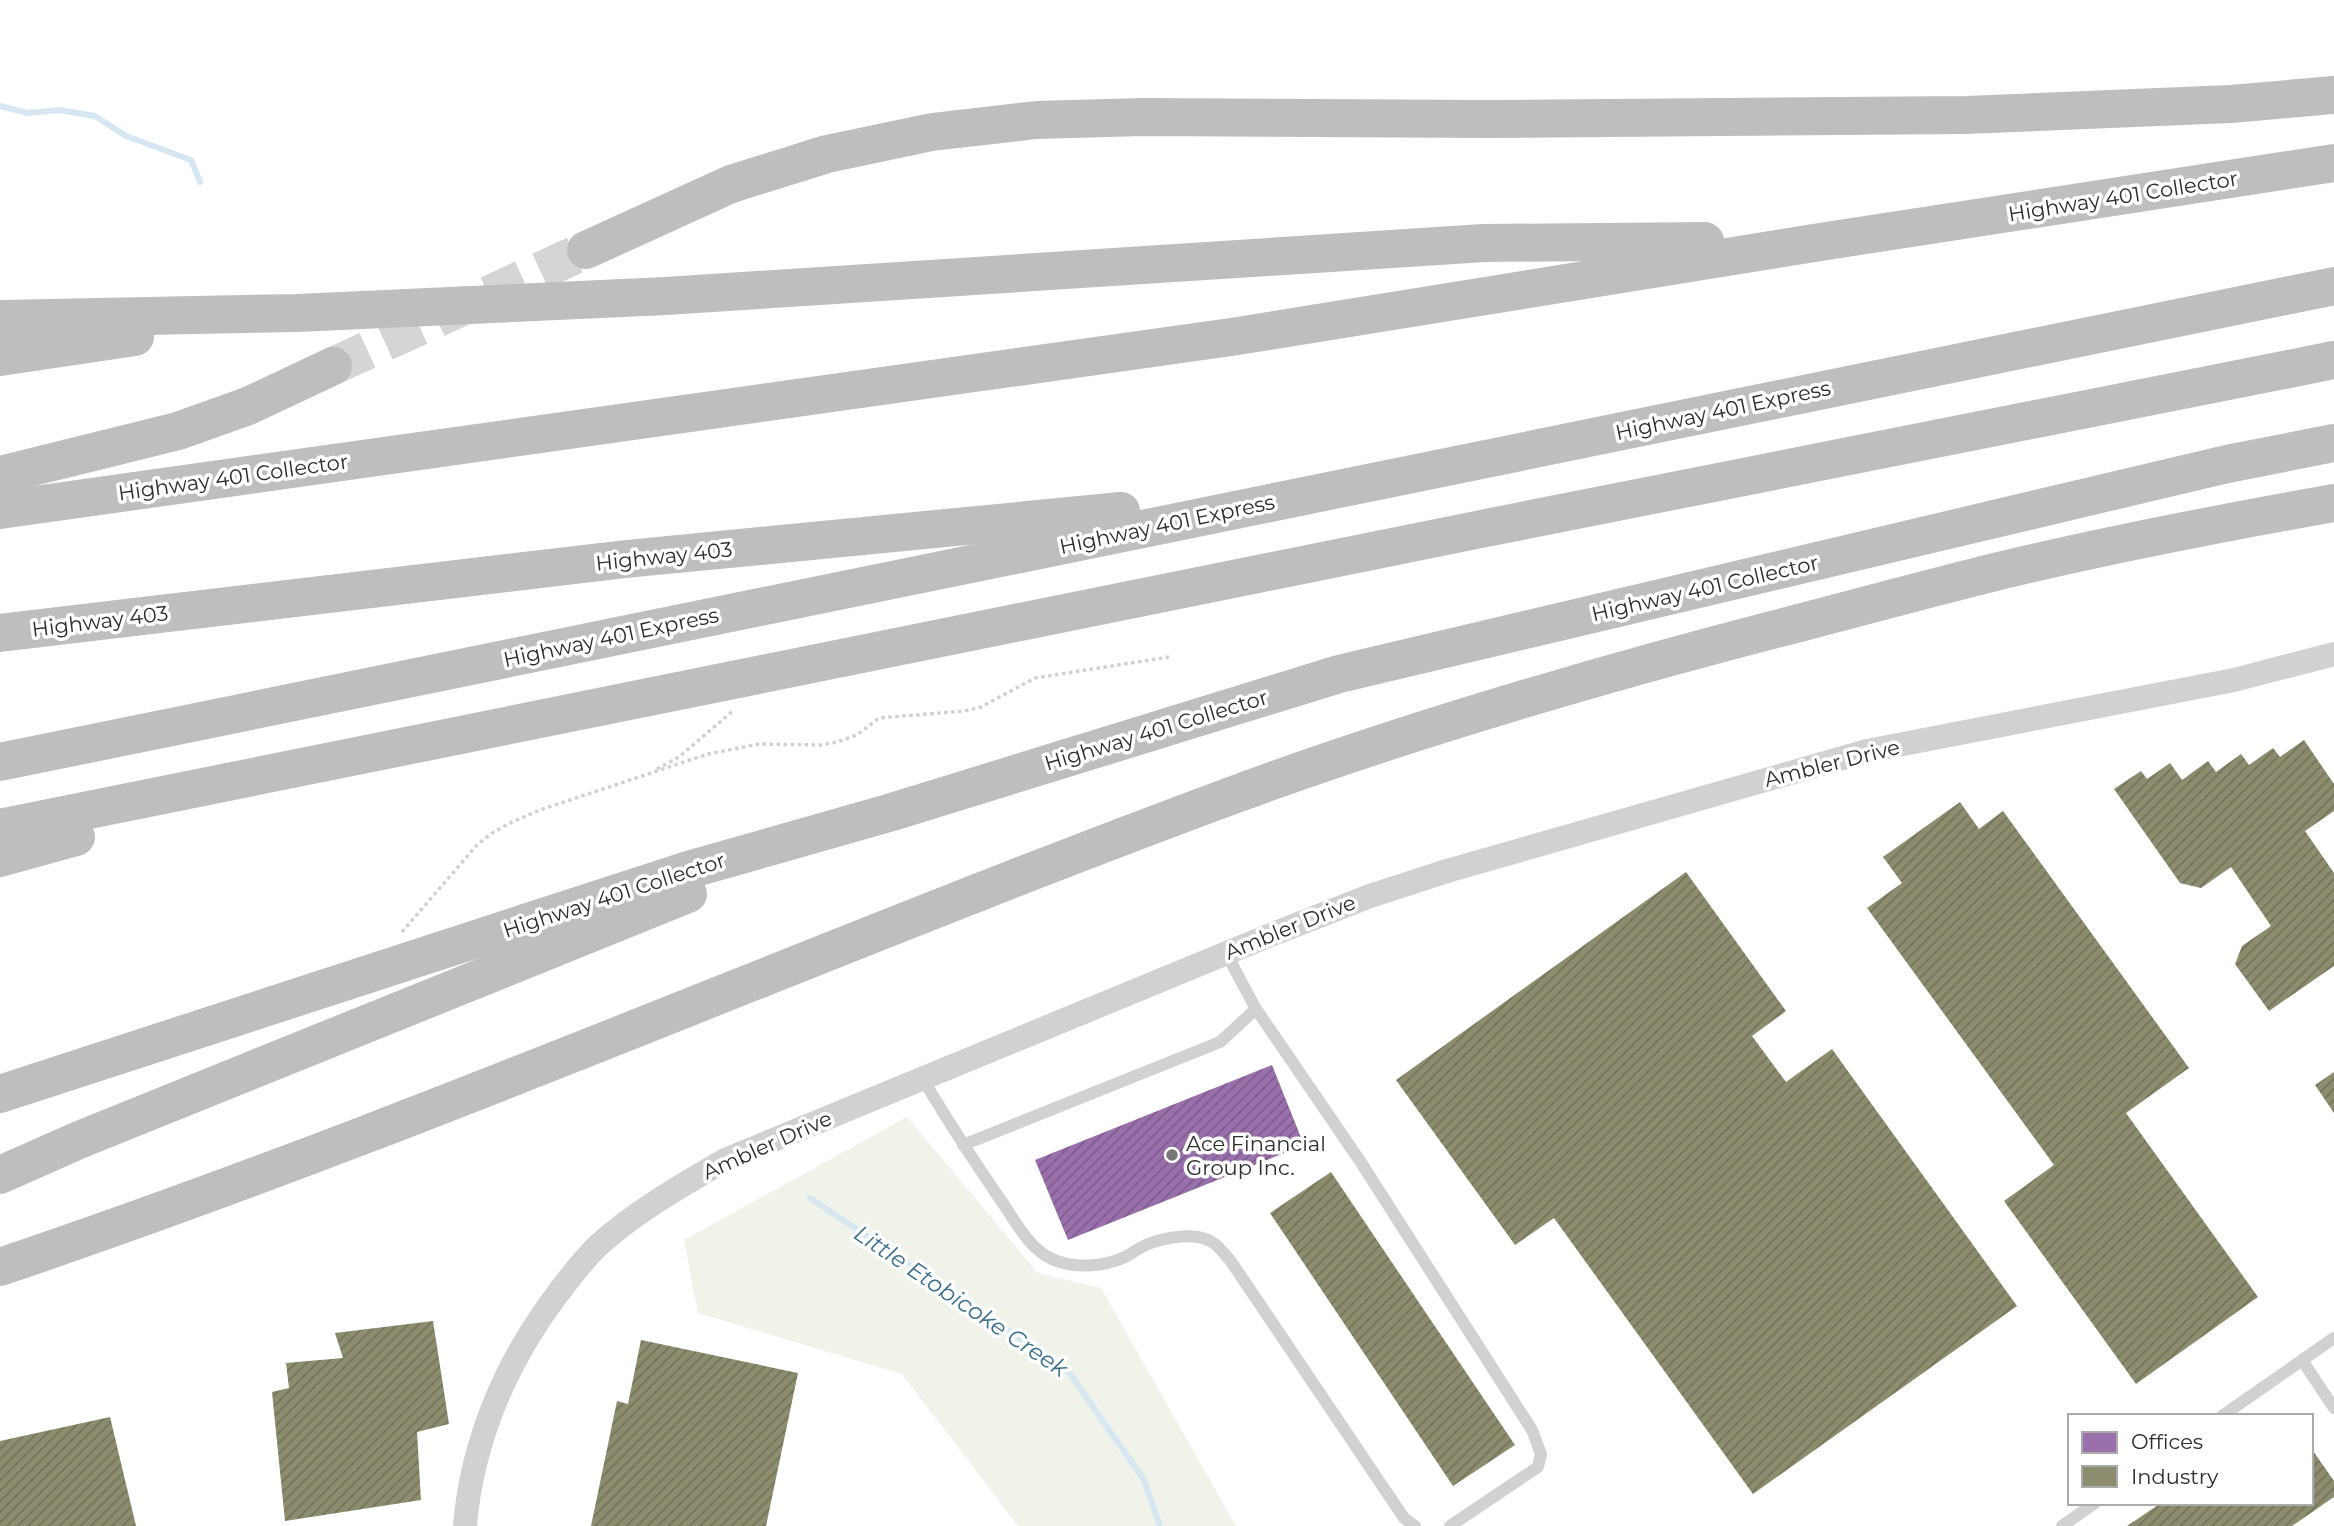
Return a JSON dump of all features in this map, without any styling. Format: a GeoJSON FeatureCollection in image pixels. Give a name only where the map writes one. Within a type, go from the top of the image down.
{"type":"FeatureCollection","features":[{"type":"Feature","properties":{"kind":"highway"},"geometry":{"type":"LineString","coordinates":[[586,250],[731,184],[827,153],[932,132],[1035,120],[1143,117],[1488,119],[1966,115],[2231,104],[2334,95]]}},
{"type":"Feature","properties":{"kind":"highway","name":"Highway 401 Collector"},"geometry":{"type":"LineString","coordinates":[[0,510],[1231,337],[2334,163]]}},
{"type":"Feature","properties":{"kind":"highway"},"geometry":{"type":"LineString","coordinates":[[0,319],[297,313],[666,296],[1484,243],[1833,240]]}},
{"type":"Feature","properties":{"kind":"highway","name":"Highway 401 Express"},"geometry":{"type":"LineString","coordinates":[[0,762],[2334,286]]}},
{"type":"Feature","properties":{"kind":"highway"},"geometry":{"type":"LineString","coordinates":[[0,356],[297,313]]}},
{"type":"Feature","properties":{"kind":"highway"},"geometry":{"type":"LineString","coordinates":[[0,828],[1495,526],[2334,360]]}},
{"type":"Feature","properties":{"kind":"highway"},"geometry":{"type":"LineString","coordinates":[[0,475],[178,431],[248,406],[333,366]]}},
{"type":"Feature","properties":{"kind":"highway","name":"Highway 401 Collector"},"geometry":{"type":"LineString","coordinates":[[0,1094],[688,870],[892,811],[1339,674],[2227,464],[2334,443]]}},
{"type":"Feature","properties":{"kind":"highway","name":"Highway 403"},"geometry":{"type":"LineString","coordinates":[[0,633],[626,559],[1328,491]]}},
{"type":"Feature","properties":{"kind":"highway"},"geometry":{"type":"LineString","coordinates":[[0,1267],[140,1220],[331,1149],[864,937],[1240,793],[1475,713],[1699,648],[1998,571],[2209,526],[2334,503]]}},
{"type":"Feature","properties":{"kind":"highway"},"geometry":{"type":"LineString","coordinates":[[0,858],[440,738]]}},
{"type":"Feature","properties":{"kind":"highway"},"geometry":{"type":"LineString","coordinates":[[0,1175],[118,1124],[892,811]]}},
{"type":"Feature","properties":{"kind":"street","name":"Ambler Drive"},"geometry":{"type":"LineString","coordinates":[[465,1526],[473,1474],[492,1407],[518,1350],[543,1313],[600,1244],[666,1195],[725,1160],[1226,953],[1370,896],[1447,871],[1867,751],[2234,680],[2334,654]]}},
{"type":"Feature","properties":{"kind":"lane"},"geometry":{"type":"LineString","coordinates":[[1226,953],[1256,1009],[1360,1161],[1532,1430],[1541,1454],[1538,1467],[1450,1526]]}},
{"type":"Feature","properties":{"kind":"lane"},"geometry":{"type":"LineString","coordinates":[[963,1145],[1220,1042],[1256,1009]]}},
{"type":"Feature","properties":{"kind":"lane"},"geometry":{"type":"LineString","coordinates":[[922,1078],[963,1145],[1027,1238],[1040,1251],[1054,1259],[1093,1266],[1123,1258],[1149,1244],[1180,1237],[1195,1236],[1214,1243],[1230,1260],[1404,1518],[1415,1526]]}},
{"type":"Feature","properties":{"kind":"lane"},"geometry":{"type":"LineString","coordinates":[[2225,1414],[2334,1338]]}},
{"type":"Feature","properties":{"kind":"lane"},"geometry":{"type":"LineString","coordinates":[[2302,1360],[2334,1408]]}},
{"type":"Feature","properties":{"kind":"lane"},"geometry":{"type":"LineString","coordinates":[[2062,1526],[2092,1505]]}},
{"type":"Feature","properties":{"kind":"path"},"geometry":{"type":"LineString","coordinates":[[399,936],[460,863],[492,832],[540,810],[708,754],[759,744],[821,745],[836,742],[857,735],[879,718],[964,711],[981,707],[1035,678],[1169,657]]}},
{"type":"Feature","properties":{"kind":"path"},"geometry":{"type":"LineString","coordinates":[[649,773],[679,757],[738,706]]}},
{"type":"Feature","properties":{"kind":"shaded area"},"geometry":{"type":"Polygon","coordinates":[[[907,1117],[1038,1273],[1101,1288],[1236,1526],[1018,1526],[902,1374],[698,1313],[684,1240],[907,1117]]]}},
{"type":"Feature","properties":{"kind":"building: Offices"},"geometry":{"type":"Polygon","coordinates":[[[1272,1065],[1304,1145],[1068,1240],[1035,1160],[1272,1065]]]}},
{"type":"Feature","properties":{"kind":"building: Industry"},"geometry":{"type":"Polygon","coordinates":[[[2304,740],[2334,784],[2334,811],[2305,831],[2334,873],[2334,966],[2269,1011],[2235,964],[2242,946],[2271,926],[2231,867],[2201,888],[2180,883],[2114,789],[2141,771],[2147,779],[2170,763],[2182,780],[2208,761],[2216,772],[2241,754],[2249,765],[2273,748],[2280,757],[2304,740]]]}},
{"type":"Feature","properties":{"kind":"building: Industry"},"geometry":{"type":"Polygon","coordinates":[[[1960,802],[1979,829],[2003,811],[2189,1068],[2126,1113],[2258,1297],[2136,1384],[2004,1201],[2054,1165],[1867,908],[1902,883],[1883,857],[1960,802]]]}},
{"type":"Feature","properties":{"kind":"building: Industry"},"geometry":{"type":"Polygon","coordinates":[[[1686,872],[1786,1011],[1752,1036],[1786,1082],[1832,1049],[2017,1306],[1753,1494],[1554,1218],[1515,1245],[1396,1080],[1686,872]]]}},
{"type":"Feature","properties":{"kind":"building: Industry"},"geometry":{"type":"Polygon","coordinates":[[[2334,1072],[2334,1113],[2315,1085],[2334,1072]]]}},
{"type":"Feature","properties":{"kind":"building: Industry"},"geometry":{"type":"Polygon","coordinates":[[[1331,1172],[1515,1445],[1453,1486],[1270,1213],[1331,1172]]]}},
{"type":"Feature","properties":{"kind":"building: Industry"},"geometry":{"type":"Polygon","coordinates":[[[433,1321],[449,1424],[417,1432],[421,1500],[285,1521],[272,1392],[289,1388],[286,1363],[343,1358],[335,1333],[433,1321]]]}},
{"type":"Feature","properties":{"kind":"building: Industry"},"geometry":{"type":"Polygon","coordinates":[[[641,1340],[798,1373],[766,1526],[591,1526],[617,1401],[628,1404],[641,1340]]]}},
{"type":"Feature","properties":{"kind":"building: Industry"},"geometry":{"type":"Polygon","coordinates":[[[110,1417],[136,1526],[0,1526],[0,1441],[110,1417]]]}},
{"type":"Feature","properties":{"kind":"building: Industry"},"geometry":{"type":"Polygon","coordinates":[[[2313,1451],[2334,1481],[2334,1497],[2292,1526],[2127,1526],[2158,1505],[2313,1505],[2313,1451]]]}},
{"type":"Feature","properties":{"kind":"waterway"},"geometry":{"type":"LineString","coordinates":[[0,106],[28,113],[59,110],[95,116],[126,136],[191,160],[200,182]]}},
{"type":"Feature","properties":{"kind":"waterway","name":"Little Etobicoke Creek"},"geometry":{"type":"LineString","coordinates":[[810,1198],[1068,1371],[1144,1480],[1160,1526]]}},
{"type":"Feature","properties":{"kind":"tunnel"},"geometry":{"type":"LineString","coordinates":[[333,366],[586,250]]}},
{"type":"Feature","properties":{"kind":"place","name":"Ace Financial Group Inc."},"geometry":{"type":"Point","coordinates":[1172,1155]}}]}
